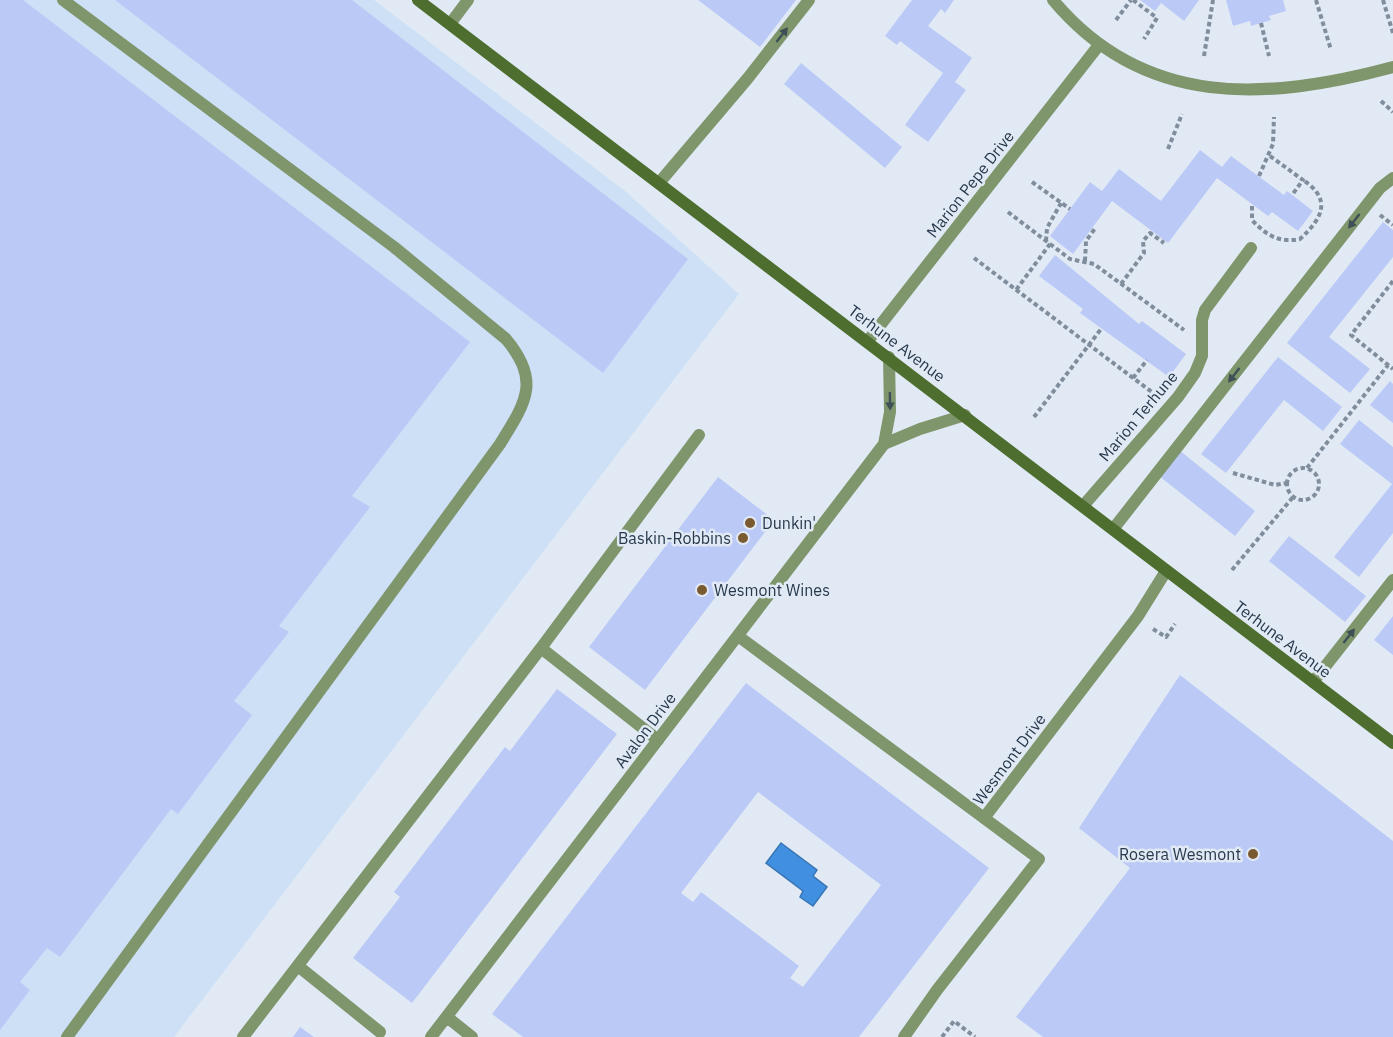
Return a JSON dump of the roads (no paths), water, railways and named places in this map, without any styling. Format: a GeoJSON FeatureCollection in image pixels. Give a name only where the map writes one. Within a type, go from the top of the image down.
{"type":"FeatureCollection","features":[{"type":"Feature","properties":{"kind":"street"},"geometry":{"type":"LineString","coordinates":[[63,0],[394,247],[498,332],[520,356],[529,384],[522,410],[500,444],[67,1037]]}},
{"type":"Feature","properties":{"kind":"street","name":"Terhune Avenue"},"geometry":{"type":"LineString","coordinates":[[418,0],[1114,528],[1166,572],[1393,743]]}},
{"type":"Feature","properties":{"kind":"street"},"geometry":{"type":"LineString","coordinates":[[450,24],[468,0]]}},
{"type":"Feature","properties":{"kind":"street"},"geometry":{"type":"LineString","coordinates":[[659,183],[754,70],[809,0]]}},
{"type":"Feature","properties":{"kind":"street"},"geometry":{"type":"LineString","coordinates":[[1053,0],[1071,22],[1126,63],[1159,78],[1198,86],[1281,88],[1337,80],[1393,67]]}},
{"type":"Feature","properties":{"kind":"street","name":"Marion Pepe Drive"},"geometry":{"type":"LineString","coordinates":[[867,342],[1099,45]]}},
{"type":"Feature","properties":{"kind":"street"},"geometry":{"type":"LineString","coordinates":[[1114,528],[1380,188],[1393,178]]}},
{"type":"Feature","properties":{"kind":"street","name":"Marion Terhune"},"geometry":{"type":"LineString","coordinates":[[1083,506],[1170,406],[1195,373],[1202,356],[1202,320],[1205,310],[1251,248]]}},
{"type":"Feature","properties":{"kind":"street","name":"Avalon Drive"},"geometry":{"type":"LineString","coordinates":[[432,1037],[884,444],[890,412],[889,357]]}},
{"type":"Feature","properties":{"kind":"street"},"geometry":{"type":"LineString","coordinates":[[884,444],[920,429],[965,415]]}},
{"type":"Feature","properties":{"kind":"street"},"geometry":{"type":"LineString","coordinates":[[243,1037],[541,648],[699,435]]}},
{"type":"Feature","properties":{"kind":"street","name":"Wesmont Drive"},"geometry":{"type":"LineString","coordinates":[[904,1037],[937,990],[1039,859],[984,818],[1137,616],[1166,572]]}},
{"type":"Feature","properties":{"kind":"street"},"geometry":{"type":"LineString","coordinates":[[1313,682],[1393,580]]}},
{"type":"Feature","properties":{"kind":"street"},"geometry":{"type":"LineString","coordinates":[[738,636],[984,818]]}},
{"type":"Feature","properties":{"kind":"street"},"geometry":{"type":"LineString","coordinates":[[541,648],[658,740]]}},
{"type":"Feature","properties":{"kind":"street"},"geometry":{"type":"LineString","coordinates":[[298,966],[380,1032]]}},
{"type":"Feature","properties":{"kind":"street"},"geometry":{"type":"LineString","coordinates":[[447,1017],[472,1037]]}},
{"type":"Feature","properties":{"kind":"water"},"geometry":{"type":"Polygon","coordinates":[[[781,843],[817,870],[813,876],[827,887],[813,906],[800,897],[803,891],[766,863],[781,843]]]}},
{"type":"Feature","properties":{"kind":"place","name":"Dunkin'"},"geometry":{"type":"Point","coordinates":[750,523]}},
{"type":"Feature","properties":{"kind":"place","name":"Baskin-Robbins"},"geometry":{"type":"Point","coordinates":[743,538]}},
{"type":"Feature","properties":{"kind":"place","name":"Wesmont Wines"},"geometry":{"type":"Point","coordinates":[702,590]}},
{"type":"Feature","properties":{"kind":"place","name":"Rosera Wesmont"},"geometry":{"type":"Point","coordinates":[1253,854]}}]}
